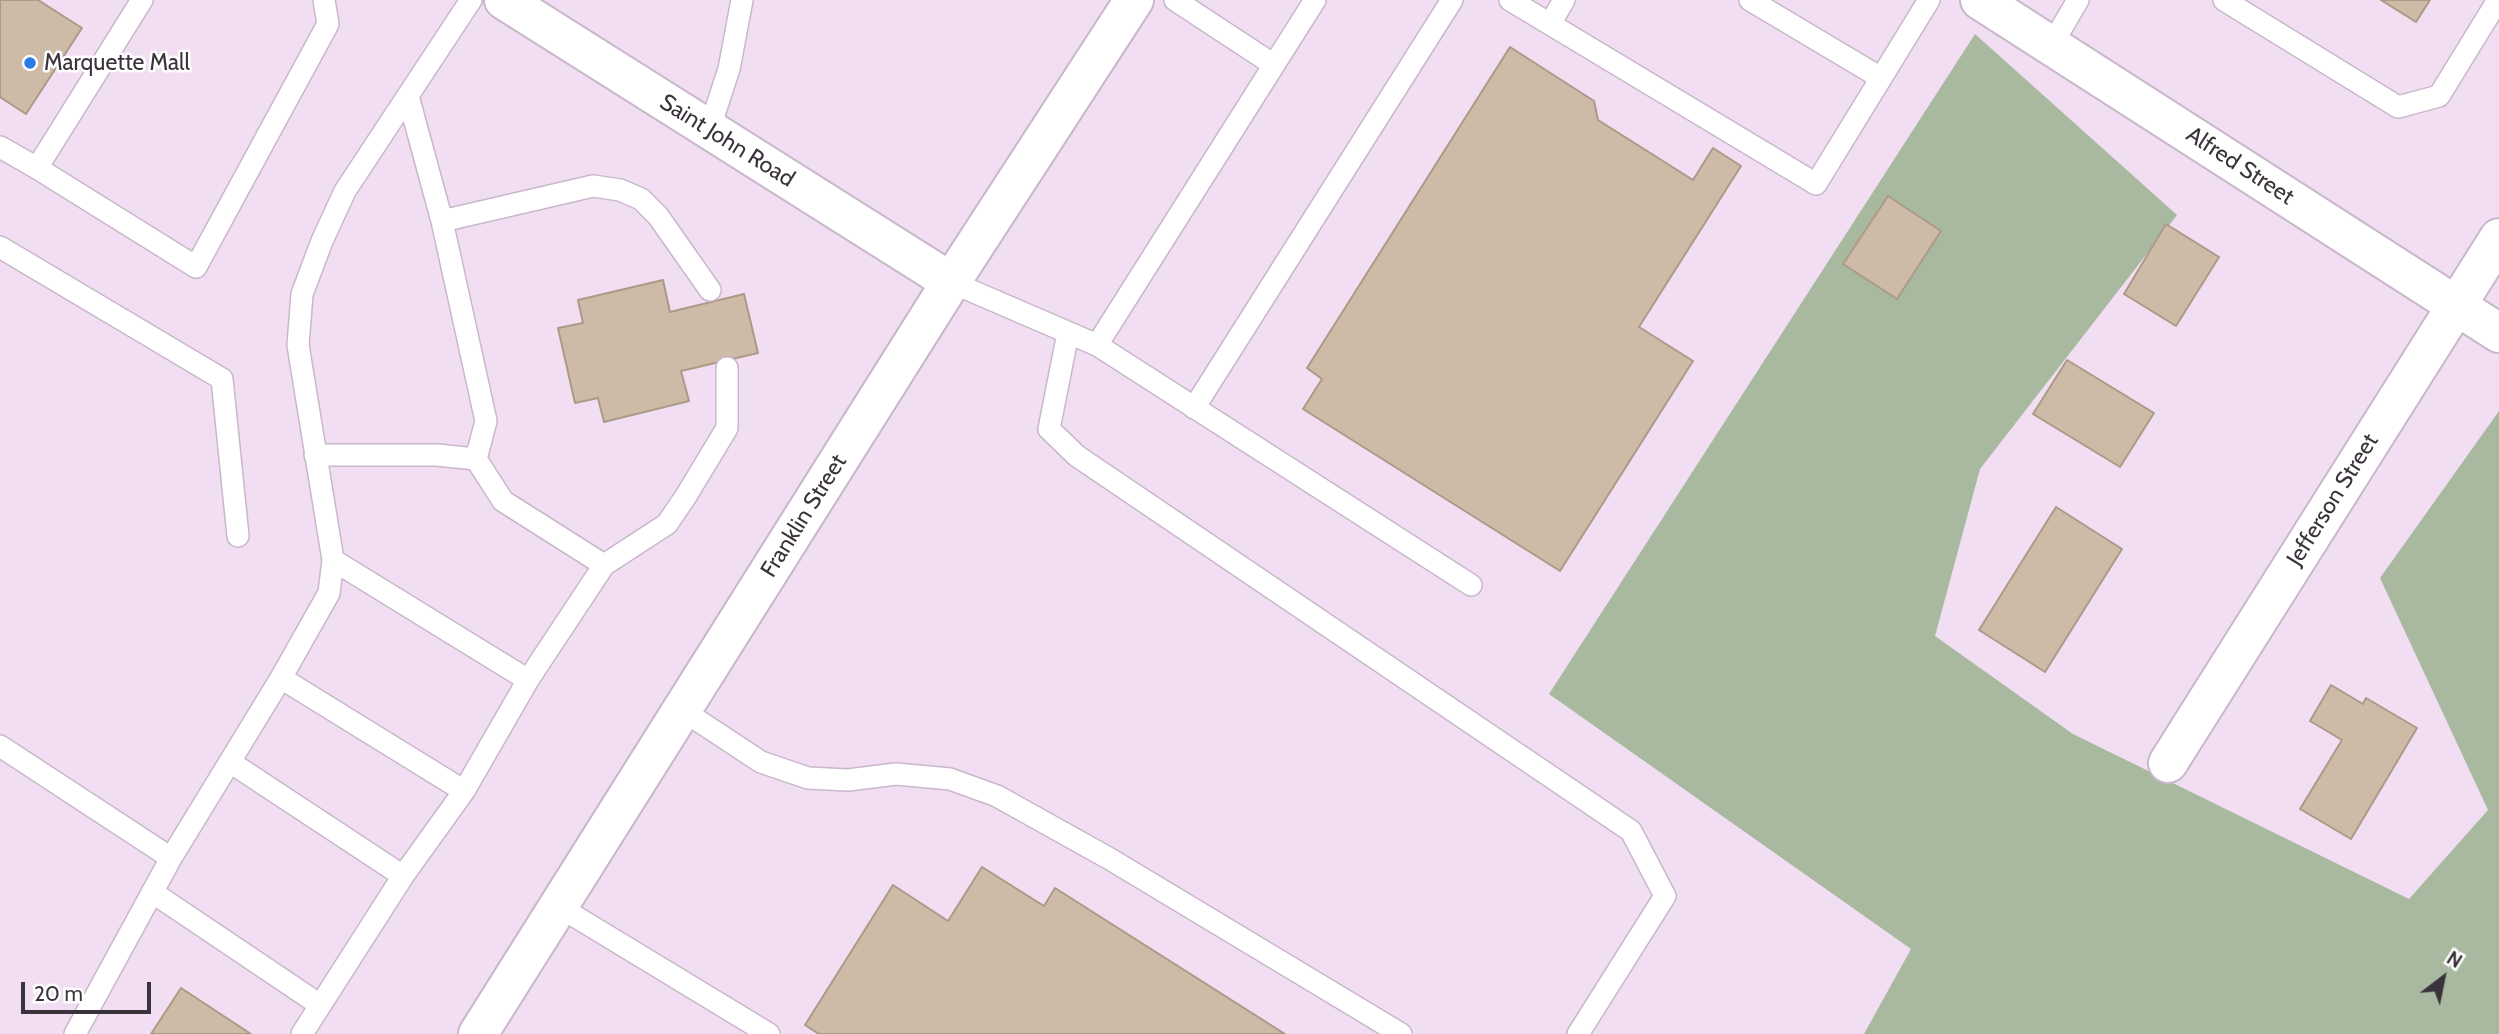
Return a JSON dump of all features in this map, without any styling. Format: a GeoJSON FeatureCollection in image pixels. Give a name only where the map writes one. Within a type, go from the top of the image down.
{"type":"FeatureCollection","features":[{"type":"Feature","properties":{"kind":"street","name":"Saint John Road"},"geometry":{"type":"LineString","coordinates":[[503,0],[951,282]]}},
{"type":"Feature","properties":{"kind":"street","name":"Franklin Street"},"geometry":{"type":"LineString","coordinates":[[478,1034],[951,282],[1135,0]]}},
{"type":"Feature","properties":{"kind":"street","name":"Alfred Street"},"geometry":{"type":"LineString","coordinates":[[1980,0],[2499,333]]}},
{"type":"Feature","properties":{"kind":"street","name":"Jefferson Street"},"geometry":{"type":"LineString","coordinates":[[2168,762],[2499,238]]}},
{"type":"Feature","properties":{"kind":"lane"},"geometry":{"type":"LineString","coordinates":[[37,168],[142,0]]}},
{"type":"Feature","properties":{"kind":"lane"},"geometry":{"type":"LineString","coordinates":[[0,147],[196,267],[328,24],[324,0]]}},
{"type":"Feature","properties":{"kind":"lane"},"geometry":{"type":"LineString","coordinates":[[75,1034],[171,858],[281,678],[329,593],[334,560],[298,345],[302,294],[321,241],[345,191],[471,0]]}},
{"type":"Feature","properties":{"kind":"lane"},"geometry":{"type":"LineString","coordinates":[[709,130],[729,69],[742,0]]}},
{"type":"Feature","properties":{"kind":"lane"},"geometry":{"type":"LineString","coordinates":[[1175,0],[1274,65]]}},
{"type":"Feature","properties":{"kind":"lane"},"geometry":{"type":"LineString","coordinates":[[1097,345],[1315,0]]}},
{"type":"Feature","properties":{"kind":"lane"},"geometry":{"type":"LineString","coordinates":[[1194,408],[1452,0]]}},
{"type":"Feature","properties":{"kind":"lane"},"geometry":{"type":"LineString","coordinates":[[1510,0],[1816,184],[1929,0]]}},
{"type":"Feature","properties":{"kind":"lane"},"geometry":{"type":"LineString","coordinates":[[1550,24],[1564,0]]}},
{"type":"Feature","properties":{"kind":"lane"},"geometry":{"type":"LineString","coordinates":[[1751,0],[1881,78]]}},
{"type":"Feature","properties":{"kind":"lane"},"geometry":{"type":"LineString","coordinates":[[2051,46],[2078,0]]}},
{"type":"Feature","properties":{"kind":"lane"},"geometry":{"type":"LineString","coordinates":[[2224,0],[2398,107],[2439,96],[2498,0]]}},
{"type":"Feature","properties":{"kind":"lane"},"geometry":{"type":"LineString","coordinates":[[408,96],[442,221],[486,421],[476,459],[503,501],[604,565]]}},
{"type":"Feature","properties":{"kind":"lane"},"geometry":{"type":"LineString","coordinates":[[442,221],[593,186],[620,190],[641,199],[658,216],[710,290]]}},
{"type":"Feature","properties":{"kind":"lane"},"geometry":{"type":"LineString","coordinates":[[0,247],[222,379],[238,536]]}},
{"type":"Feature","properties":{"kind":"lane"},"geometry":{"type":"LineString","coordinates":[[951,282],[1097,345],[1471,585]]}},
{"type":"Feature","properties":{"kind":"lane"},"geometry":{"type":"LineString","coordinates":[[1069,332],[1049,429],[1077,456],[1631,831],[1665,896],[1578,1034]]}},
{"type":"Feature","properties":{"kind":"lane"},"geometry":{"type":"LineString","coordinates":[[302,1034],[403,876],[464,791],[528,680],[604,565],[667,524],[686,496],[727,428],[727,368]]}},
{"type":"Feature","properties":{"kind":"lane"},"geometry":{"type":"LineString","coordinates":[[315,455],[437,455],[476,459]]}},
{"type":"Feature","properties":{"kind":"lane"},"geometry":{"type":"LineString","coordinates":[[334,560],[528,680]]}},
{"type":"Feature","properties":{"kind":"lane"},"geometry":{"type":"LineString","coordinates":[[281,678],[464,791]]}},
{"type":"Feature","properties":{"kind":"lane"},"geometry":{"type":"LineString","coordinates":[[682,710],[761,762],[808,778],[848,780],[896,774],[950,779],[997,796],[1110,859],[1401,1034]]}},
{"type":"Feature","properties":{"kind":"lane"},"geometry":{"type":"LineString","coordinates":[[0,746],[171,858]]}},
{"type":"Feature","properties":{"kind":"lane"},"geometry":{"type":"LineString","coordinates":[[230,762],[403,876]]}},
{"type":"Feature","properties":{"kind":"lane"},"geometry":{"type":"LineString","coordinates":[[152,892],[320,1004]]}},
{"type":"Feature","properties":{"kind":"lane"},"geometry":{"type":"LineString","coordinates":[[558,906],[769,1034]]}},
{"type":"Feature","properties":{"kind":"green space"},"geometry":{"type":"Polygon","coordinates":[[[1975,34],[2177,215],[1980,469],[1935,636],[2073,734],[2409,899],[2488,810],[2380,578],[2499,411],[2499,1034],[1864,1034],[1911,949],[1549,694],[1975,34]]]}},
{"type":"Feature","properties":{"kind":"building","name":"Marquette Mall"},"geometry":{"type":"Polygon","coordinates":[[[0,0],[38,0],[82,28],[26,114],[0,97],[0,0]]]}},
{"type":"Feature","properties":{"kind":"building"},"geometry":{"type":"Polygon","coordinates":[[[2381,0],[2430,0],[2416,22],[2381,0]]]}},
{"type":"Feature","properties":{"kind":"building"},"geometry":{"type":"Polygon","coordinates":[[[1510,47],[1594,101],[1598,120],[1693,180],[1713,148],[1741,166],[1639,327],[1693,361],[1560,571],[1303,409],[1322,379],[1307,368],[1510,47]]]}},
{"type":"Feature","properties":{"kind":"building"},"geometry":{"type":"Polygon","coordinates":[[[1888,196],[1941,231],[1897,299],[1843,264],[1888,196]]]}},
{"type":"Feature","properties":{"kind":"building"},"geometry":{"type":"Polygon","coordinates":[[[2166,224],[2219,257],[2176,326],[2124,294],[2166,224]]]}},
{"type":"Feature","properties":{"kind":"building"},"geometry":{"type":"Polygon","coordinates":[[[663,280],[670,312],[744,294],[758,353],[681,371],[689,401],[604,422],[598,398],[575,403],[558,328],[583,323],[578,300],[663,280]]]}},
{"type":"Feature","properties":{"kind":"building"},"geometry":{"type":"Polygon","coordinates":[[[2067,360],[2154,413],[2120,467],[2033,414],[2067,360]]]}},
{"type":"Feature","properties":{"kind":"building"},"geometry":{"type":"Polygon","coordinates":[[[2056,507],[2122,549],[2045,672],[1979,630],[2056,507]]]}},
{"type":"Feature","properties":{"kind":"building"},"geometry":{"type":"Polygon","coordinates":[[[2331,685],[2363,704],[2366,698],[2417,728],[2351,839],[2300,809],[2342,740],[2310,721],[2331,685]]]}},
{"type":"Feature","properties":{"kind":"building"},"geometry":{"type":"Polygon","coordinates":[[[982,867],[1044,906],[1055,888],[1285,1034],[819,1034],[805,1025],[893,885],[948,921],[982,867]]]}},
{"type":"Feature","properties":{"kind":"building"},"geometry":{"type":"Polygon","coordinates":[[[181,988],[251,1034],[151,1034],[181,988]]]}},
{"type":"Feature","properties":{"kind":"place","name":"Marquette Mall"},"geometry":{"type":"Point","coordinates":[30,63]}}]}
